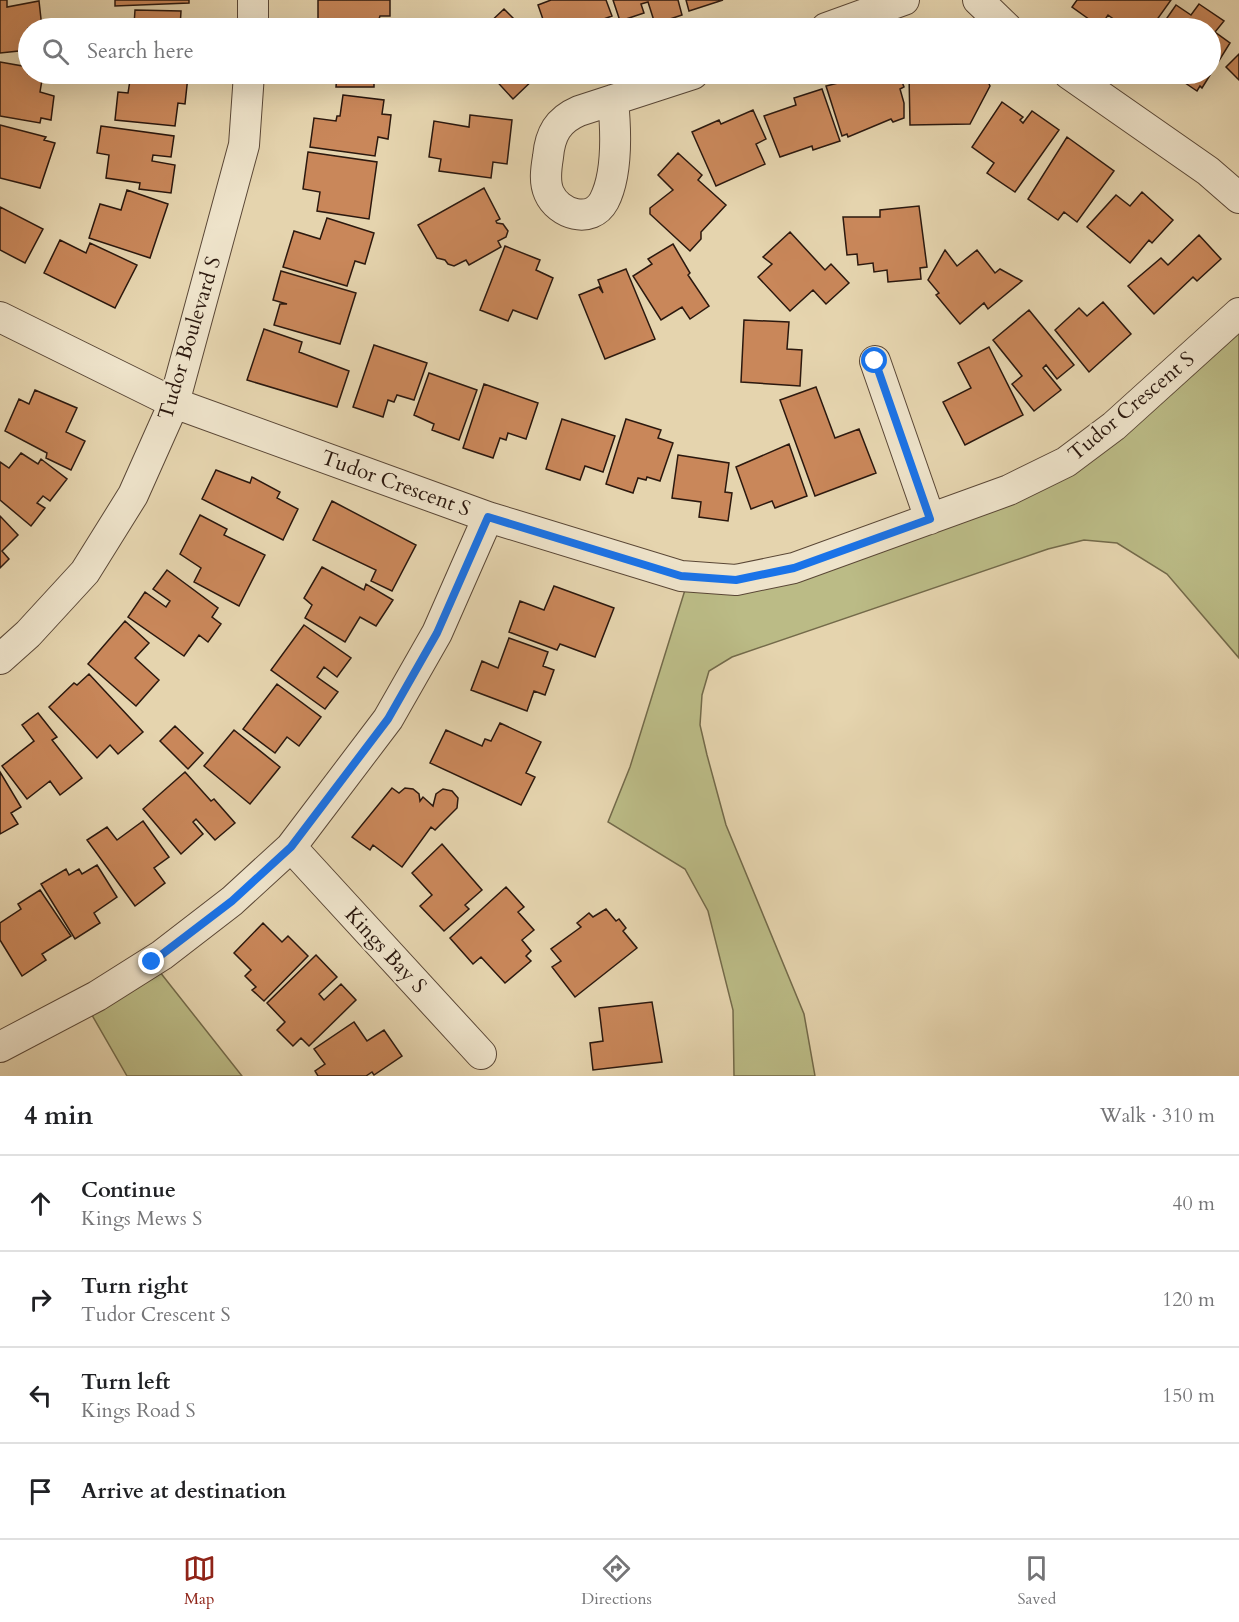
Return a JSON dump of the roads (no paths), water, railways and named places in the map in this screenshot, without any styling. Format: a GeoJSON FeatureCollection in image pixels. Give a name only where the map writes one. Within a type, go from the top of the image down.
{"type":"FeatureCollection","features":[{"type":"Feature","properties":{"kind":"street"},"geometry":{"type":"LineString","coordinates":[[253,0],[253,18]]}},
{"type":"Feature","properties":{"kind":"street"},"geometry":{"type":"LineString","coordinates":[[854,18],[904,0]]}},
{"type":"Feature","properties":{"kind":"street"},"geometry":{"type":"LineString","coordinates":[[978,0],[997,18]]}},
{"type":"Feature","properties":{"kind":"street","name":"Tudor Boulevard S"},"geometry":{"type":"LineString","coordinates":[[0,660],[61,600],[92,562],[133,495],[174,403],[244,146],[248,84]]}},
{"type":"Feature","properties":{"kind":"street"},"geometry":{"type":"LineString","coordinates":[[613,100],[662,84]]}},
{"type":"Feature","properties":{"kind":"street"},"geometry":{"type":"LineString","coordinates":[[1083,84],[1208,171],[1239,198]]}},
{"type":"Feature","properties":{"kind":"street","name":"Tudor Crescent S"},"geometry":{"type":"LineString","coordinates":[[0,317],[174,403],[488,517],[681,576],[736,580],[794,568],[1009,490],[1066,462],[1114,426],[1239,313]]}},
{"type":"Feature","properties":{"kind":"street"},"geometry":{"type":"LineString","coordinates":[[875,361],[930,519]]}},
{"type":"Feature","properties":{"kind":"street"},"geometry":{"type":"LineString","coordinates":[[0,1047],[97,996],[162,955],[232,901],[291,847],[388,719],[437,633],[488,517]]}},
{"type":"Feature","properties":{"kind":"street","name":"Kings Bay S"},"geometry":{"type":"LineString","coordinates":[[291,847],[481,1054]]}}]}
